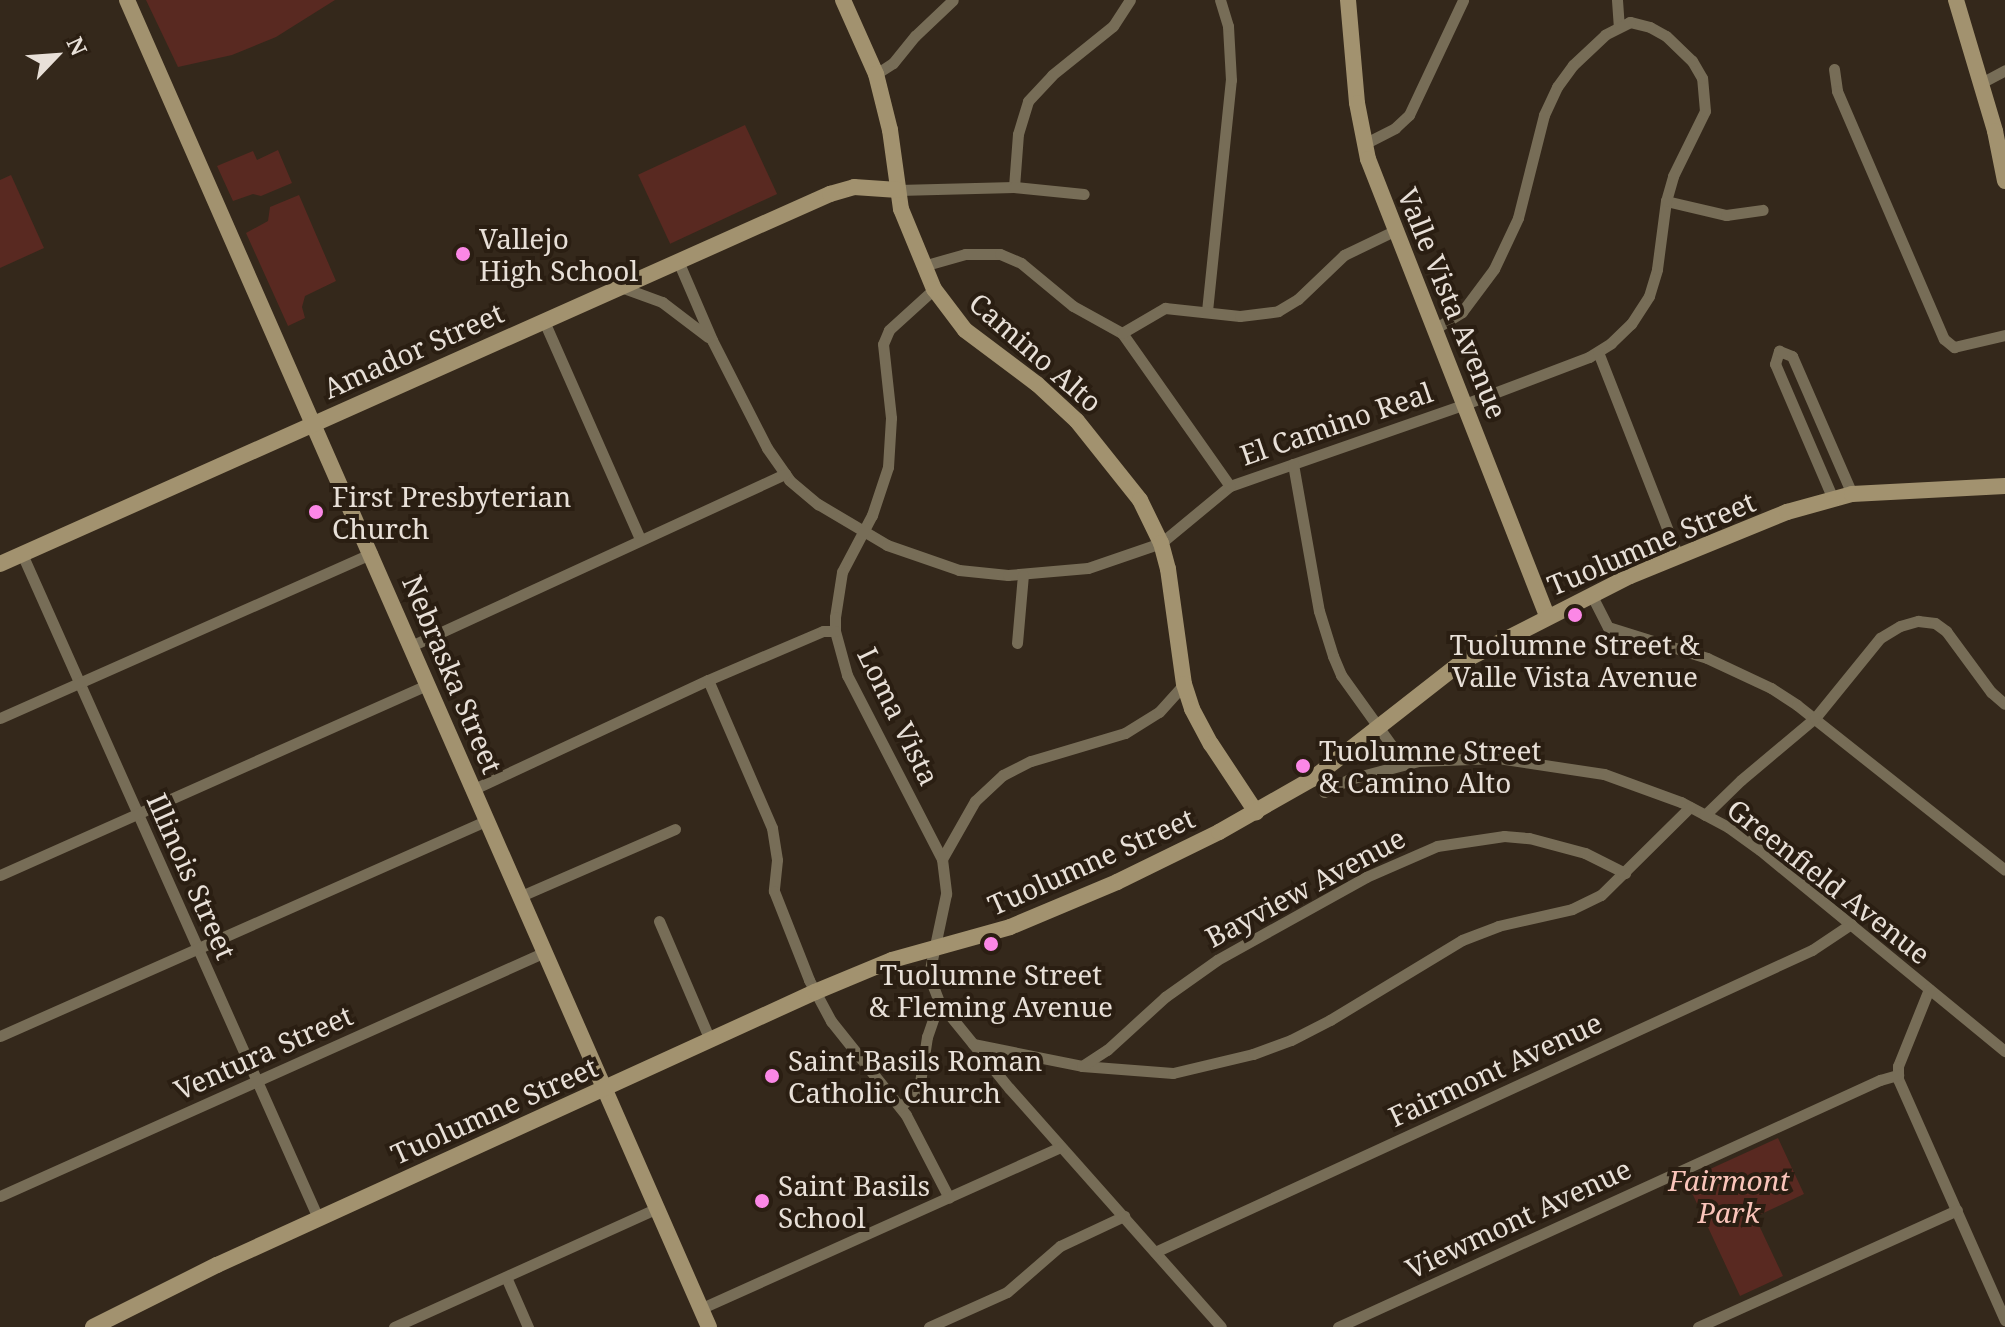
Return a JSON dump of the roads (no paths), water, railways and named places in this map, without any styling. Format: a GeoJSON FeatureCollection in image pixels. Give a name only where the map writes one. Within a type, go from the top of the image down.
{"type":"FeatureCollection","features":[{"type":"Feature","properties":{"kind":"street","name":"Nebraska Street"},"geometry":{"type":"LineString","coordinates":[[127,0],[316,423],[709,1327]]}},
{"type":"Feature","properties":{"kind":"street"},"geometry":{"type":"LineString","coordinates":[[876,74],[890,66],[915,36],[953,0]]}},
{"type":"Feature","properties":{"kind":"street"},"geometry":{"type":"LineString","coordinates":[[1014,187],[1018,134],[1028,101],[1052,75],[1102,36],[1130,0]]}},
{"type":"Feature","properties":{"kind":"street"},"geometry":{"type":"LineString","coordinates":[[1207,311],[1231,80],[1228,26],[1220,0]]}},
{"type":"Feature","properties":{"kind":"street","name":"Valle Vista Avenue"},"geometry":{"type":"LineString","coordinates":[[1348,0],[1357,103],[1364,144],[1547,616]]}},
{"type":"Feature","properties":{"kind":"street"},"geometry":{"type":"LineString","coordinates":[[1364,144],[1395,128],[1409,115],[1463,0]]}},
{"type":"Feature","properties":{"kind":"street"},"geometry":{"type":"LineString","coordinates":[[1435,329],[1462,312],[1494,269],[1518,218],[1535,143],[1557,87],[1593,45],[1619,26],[1617,0]]}},
{"type":"Feature","properties":{"kind":"street"},"geometry":{"type":"LineString","coordinates":[[1956,0],[1981,83],[2005,181]]}},
{"type":"Feature","properties":{"kind":"street","name":"Camino Alto"},"geometry":{"type":"LineString","coordinates":[[843,2],[876,74],[890,130],[901,209],[934,289],[965,330],[1037,384],[1091,436],[1140,500],[1161,543],[1175,602],[1184,684],[1211,744],[1256,812]]}},
{"type":"Feature","properties":{"kind":"street","name":"El Camino Real"},"geometry":{"type":"LineString","coordinates":[[678,261],[712,340],[767,448],[785,474],[818,504],[916,557],[959,570],[1023,575],[1088,568],[1161,543],[1230,486],[1465,404],[1598,352],[1631,324],[1649,296],[1657,269],[1666,201],[1673,176],[1705,111],[1702,78],[1692,61],[1666,36],[1639,22],[1619,26]]}},
{"type":"Feature","properties":{"kind":"street"},"geometry":{"type":"LineString","coordinates":[[1834,69],[1837,91],[1944,339],[1954,347],[2005,335]]}},
{"type":"Feature","properties":{"kind":"street"},"geometry":{"type":"LineString","coordinates":[[1981,83],[2005,70]]}},
{"type":"Feature","properties":{"kind":"street"},"geometry":{"type":"LineString","coordinates":[[898,190],[1014,187],[1084,194]]}},
{"type":"Feature","properties":{"kind":"street","name":"Amador Street"},"geometry":{"type":"LineString","coordinates":[[0,564],[543,319],[842,190],[898,190]]}},
{"type":"Feature","properties":{"kind":"street"},"geometry":{"type":"LineString","coordinates":[[1666,201],[1726,215],[1763,210]]}},
{"type":"Feature","properties":{"kind":"street"},"geometry":{"type":"LineString","coordinates":[[1122,333],[1165,308],[1240,316],[1278,311],[1298,299],[1344,255],[1396,230]]}},
{"type":"Feature","properties":{"kind":"street"},"geometry":{"type":"LineString","coordinates":[[923,266],[965,254],[1000,254],[1021,263],[1073,306],[1122,333],[1135,345],[1230,486]]}},
{"type":"Feature","properties":{"kind":"street"},"geometry":{"type":"LineString","coordinates":[[619,286],[662,302],[712,340]]}},
{"type":"Feature","properties":{"kind":"street","name":"Loma Vista"},"geometry":{"type":"LineString","coordinates":[[934,289],[889,330],[883,344],[892,439],[881,492],[839,581],[835,631],[847,675],[942,859],[946,894],[930,971],[939,1002]]}},
{"type":"Feature","properties":{"kind":"street"},"geometry":{"type":"LineString","coordinates":[[543,319],[640,539]]}},
{"type":"Feature","properties":{"kind":"street"},"geometry":{"type":"LineString","coordinates":[[1833,499],[1773,359],[1779,351],[1792,356],[1852,494]]}},
{"type":"Feature","properties":{"kind":"street"},"geometry":{"type":"LineString","coordinates":[[1598,352],[1678,556]]}},
{"type":"Feature","properties":{"kind":"street"},"geometry":{"type":"LineString","coordinates":[[1293,464],[1326,637],[1341,675],[1397,753],[1418,761]]}},
{"type":"Feature","properties":{"kind":"street"},"geometry":{"type":"LineString","coordinates":[[411,646],[785,474]]}},
{"type":"Feature","properties":{"kind":"street","name":"Tuolumne Street"},"geometry":{"type":"LineString","coordinates":[[93,1327],[318,1218],[815,992],[892,960],[988,934],[1070,904],[1256,812],[1319,775],[1450,669],[1591,594],[1787,512],[1852,494],[2005,486]]}},
{"type":"Feature","properties":{"kind":"street"},"geometry":{"type":"LineString","coordinates":[[0,718],[372,553]]}},
{"type":"Feature","properties":{"kind":"street","name":"Illinois Street"},"geometry":{"type":"LineString","coordinates":[[22,554],[318,1218]]}},
{"type":"Feature","properties":{"kind":"street"},"geometry":{"type":"LineString","coordinates":[[1017,643],[1023,575]]}},
{"type":"Feature","properties":{"kind":"street"},"geometry":{"type":"LineString","coordinates":[[1591,594],[1608,627],[1707,658],[1771,688],[1815,718],[2005,870]]}},
{"type":"Feature","properties":{"kind":"street"},"geometry":{"type":"LineString","coordinates":[[1705,815],[1741,780],[1815,718],[1880,638],[1900,626],[1918,621],[1935,623],[1946,631],[1991,692],[2005,704]]}},
{"type":"Feature","properties":{"kind":"street"},"geometry":{"type":"LineString","coordinates":[[474,789],[708,680],[823,631],[835,631]]}},
{"type":"Feature","properties":{"kind":"street"},"geometry":{"type":"LineString","coordinates":[[708,680],[772,828],[777,860],[774,891],[815,992],[831,1021],[900,1107],[949,1198]]}},
{"type":"Feature","properties":{"kind":"street"},"geometry":{"type":"LineString","coordinates":[[0,875],[428,684]]}},
{"type":"Feature","properties":{"kind":"street"},"geometry":{"type":"LineString","coordinates":[[942,859],[975,801],[1003,775],[1031,761],[1125,733],[1159,712],[1184,684]]}},
{"type":"Feature","properties":{"kind":"street","name":"Greenfield Avenue"},"geometry":{"type":"LineString","coordinates":[[1324,792],[1350,779],[1418,761],[1531,760],[1604,774],[1690,807],[1760,850],[2005,1051]]}},
{"type":"Feature","properties":{"kind":"street"},"geometry":{"type":"LineString","coordinates":[[972,1044],[1082,1066],[1173,1073],[1279,1045],[1330,1020],[1462,940],[1498,926],[1572,909],[1601,895],[1690,807]]}},
{"type":"Feature","properties":{"kind":"street"},"geometry":{"type":"LineString","coordinates":[[0,1036],[488,820]]}},
{"type":"Feature","properties":{"kind":"street"},"geometry":{"type":"LineString","coordinates":[[521,896],[675,829]]}},
{"type":"Feature","properties":{"kind":"street","name":"Bayview Avenue"},"geometry":{"type":"LineString","coordinates":[[1082,1066],[1107,1050],[1165,997],[1217,960],[1366,877],[1437,846],[1504,836],[1529,838],[1585,853],[1625,873]]}},
{"type":"Feature","properties":{"kind":"street"},"geometry":{"type":"LineString","coordinates":[[659,921],[710,1040]]}},
{"type":"Feature","properties":{"kind":"street","name":"Fairmont Avenue"},"geometry":{"type":"LineString","coordinates":[[1155,1252],[1812,950],[1851,924]]}},
{"type":"Feature","properties":{"kind":"street","name":"Ventura Street"},"geometry":{"type":"LineString","coordinates":[[0,1196],[545,952]]}},
{"type":"Feature","properties":{"kind":"street"},"geometry":{"type":"LineString","coordinates":[[1929,989],[1898,1075],[2005,1320]]}},
{"type":"Feature","properties":{"kind":"street"},"geometry":{"type":"LineString","coordinates":[[900,1107],[919,1089],[927,1037],[939,1002]]}},
{"type":"Feature","properties":{"kind":"street"},"geometry":{"type":"LineString","coordinates":[[939,1002],[1061,1147],[1221,1327]]}},
{"type":"Feature","properties":{"kind":"street","name":"Viewmont Avenue"},"geometry":{"type":"LineString","coordinates":[[1338,1327],[1880,1080],[1898,1075]]}},
{"type":"Feature","properties":{"kind":"street"},"geometry":{"type":"LineString","coordinates":[[702,1308],[1061,1147]]}},
{"type":"Feature","properties":{"kind":"street"},"geometry":{"type":"LineString","coordinates":[[394,1327],[657,1208]]}},
{"type":"Feature","properties":{"kind":"street"},"geometry":{"type":"LineString","coordinates":[[1698,1327],[1957,1210]]}},
{"type":"Feature","properties":{"kind":"street"},"geometry":{"type":"LineString","coordinates":[[929,1327],[1007,1292],[1060,1246],[1124,1216]]}},
{"type":"Feature","properties":{"kind":"street"},"geometry":{"type":"LineString","coordinates":[[506,1277],[528,1327]]}},
{"type":"Feature","properties":{"kind":"place","name":"Vallejo High School"},"geometry":{"type":"Point","coordinates":[463,254]}},
{"type":"Feature","properties":{"kind":"place","name":"First Presbyterian Church"},"geometry":{"type":"Point","coordinates":[316,512]}},
{"type":"Feature","properties":{"kind":"place","name":"Tuolumne Street & Valle Vista Avenue"},"geometry":{"type":"Point","coordinates":[1575,615]}},
{"type":"Feature","properties":{"kind":"place","name":"Tuolumne Street & Camino Alto"},"geometry":{"type":"Point","coordinates":[1303,766]}},
{"type":"Feature","properties":{"kind":"place","name":"Tuolumne Street & Fleming Avenue"},"geometry":{"type":"Point","coordinates":[991,944]}},
{"type":"Feature","properties":{"kind":"place","name":"Saint Basils Roman Catholic Church"},"geometry":{"type":"Point","coordinates":[772,1076]}},
{"type":"Feature","properties":{"kind":"place","name":"Saint Basils School"},"geometry":{"type":"Point","coordinates":[762,1201]}},
{"type":"Feature","properties":{"kind":"park label","name":"Fairmont Park"},"geometry":{"type":"Point","coordinates":[1729,1196]}}]}
